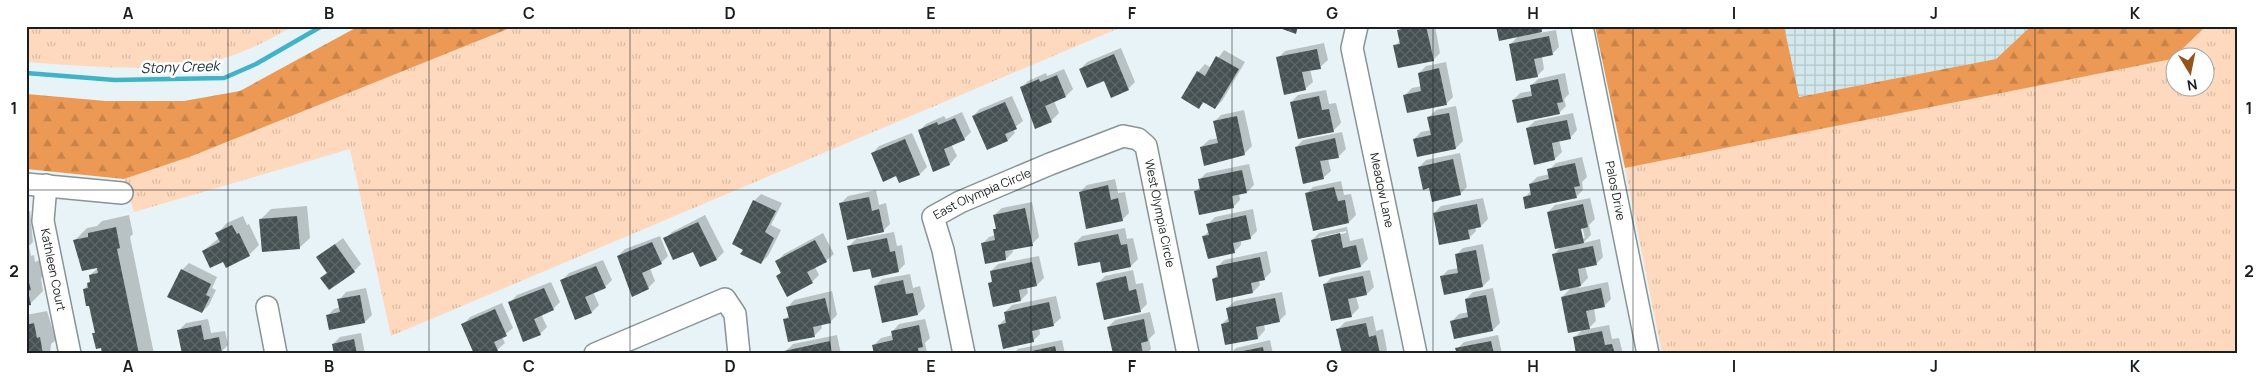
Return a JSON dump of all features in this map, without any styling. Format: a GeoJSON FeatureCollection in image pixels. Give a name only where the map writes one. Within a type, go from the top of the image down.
{"type":"FeatureCollection","features":[{"type":"Feature","properties":{"kind":"street","name":"Meadow Lane"},"geometry":{"type":"LineString","coordinates":[[1357,26],[1352,48],[1416,354]]}},
{"type":"Feature","properties":{"kind":"street","name":"Palos Drive"},"geometry":{"type":"LineString","coordinates":[[1582,26],[1648,354]]}},
{"type":"Feature","properties":{"kind":"street","name":"West Olympia Circle"},"geometry":{"type":"LineString","coordinates":[[1050,164],[1123,136],[1138,139],[1146,146],[1188,354]]}},
{"type":"Feature","properties":{"kind":"street","name":"East Olympia Circle"},"geometry":{"type":"LineString","coordinates":[[964,354],[943,250],[933,217],[960,202],[1050,164]]}},
{"type":"Feature","properties":{"kind":"street"},"geometry":{"type":"LineString","coordinates":[[36,184],[122,193]]}},
{"type":"Feature","properties":{"kind":"street","name":"Kathleen Court"},"geometry":{"type":"LineString","coordinates":[[36,184],[70,354]]}},
{"type":"Feature","properties":{"kind":"street"},"geometry":{"type":"LineString","coordinates":[[595,354],[725,299],[734,314],[739,354]]}},
{"type":"Feature","properties":{"kind":"street"},"geometry":{"type":"LineString","coordinates":[[266,307],[276,354]]}},
{"type":"Feature","properties":{"kind":"shaded area"},"geometry":{"type":"Polygon","coordinates":[[[1784,26],[2031,26],[1996,59],[1798,97],[1784,26]]]}},
{"type":"Feature","properties":{"kind":"green space"},"geometry":{"type":"Polygon","coordinates":[[[26,26],[293,26],[250,48],[216,61],[183,66],[139,68],[26,62],[26,26]]]}},
{"type":"Feature","properties":{"kind":"green space"},"geometry":{"type":"Polygon","coordinates":[[[359,26],[515,26],[192,156],[124,179],[26,169],[26,94],[106,101],[184,101],[240,91],[359,26]]]}},
{"type":"Feature","properties":{"kind":"green space"},"geometry":{"type":"Polygon","coordinates":[[[515,26],[1124,26],[391,336],[350,149],[134,212],[124,179],[192,156],[515,26]]]}},
{"type":"Feature","properties":{"kind":"green space"},"geometry":{"type":"Polygon","coordinates":[[[1595,26],[1784,26],[1799,97],[1996,59],[2031,26],[2206,26],[2183,48],[2166,48],[2166,60],[1625,168],[1595,26]]]}},
{"type":"Feature","properties":{"kind":"green space"},"geometry":{"type":"Polygon","coordinates":[[[2206,26],[2237,26],[2237,353],[1662,354],[1625,168],[2166,60],[2166,98],[2216,98],[2216,48],[2183,48],[2206,26]]]}},
{"type":"Feature","properties":{"kind":"building"},"geometry":{"type":"Polygon","coordinates":[[[1274,26],[1298,26],[1296,34],[1274,26]]]}},
{"type":"Feature","properties":{"kind":"building"},"geometry":{"type":"Polygon","coordinates":[[[1426,26],[1434,61],[1398,68],[1393,45],[1400,44],[1397,30],[1426,26]]]}},
{"type":"Feature","properties":{"kind":"building"},"geometry":{"type":"Polygon","coordinates":[[[1496,26],[1541,26],[1542,32],[1499,41],[1496,26]]]}},
{"type":"Feature","properties":{"kind":"building"},"geometry":{"type":"Polygon","coordinates":[[[1549,36],[1553,55],[1534,59],[1538,77],[1516,81],[1509,44],[1549,36]]]}},
{"type":"Feature","properties":{"kind":"building"},"geometry":{"type":"Polygon","coordinates":[[[1317,49],[1321,69],[1302,72],[1306,90],[1284,95],[1276,57],[1317,49]]]}},
{"type":"Feature","properties":{"kind":"building"},"geometry":{"type":"Polygon","coordinates":[[[1114,54],[1129,90],[1111,98],[1104,81],[1087,88],[1079,69],[1114,54]]]}},
{"type":"Feature","properties":{"kind":"building"},"geometry":{"type":"Polygon","coordinates":[[[1216,56],[1239,69],[1215,109],[1203,102],[1199,109],[1181,98],[1197,71],[1205,76],[1216,56]]]}},
{"type":"Feature","properties":{"kind":"building"},"geometry":{"type":"Polygon","coordinates":[[[1439,68],[1447,105],[1407,113],[1403,95],[1421,91],[1418,73],[1439,68]]]}},
{"type":"Feature","properties":{"kind":"building"},"geometry":{"type":"Polygon","coordinates":[[[1057,75],[1066,97],[1045,106],[1052,122],[1035,129],[1020,87],[1039,79],[1040,82],[1057,75]]]}},
{"type":"Feature","properties":{"kind":"building"},"geometry":{"type":"Polygon","coordinates":[[[1558,79],[1563,102],[1557,103],[1560,114],[1517,123],[1512,100],[1532,96],[1530,85],[1558,79]]]}},
{"type":"Feature","properties":{"kind":"building"},"geometry":{"type":"Polygon","coordinates":[[[1319,96],[1322,110],[1329,109],[1334,132],[1298,139],[1290,102],[1319,96]]]}},
{"type":"Feature","properties":{"kind":"building"},"geometry":{"type":"Polygon","coordinates":[[[1005,102],[1017,129],[1005,134],[1008,141],[987,150],[972,116],[1005,102]]]}},
{"type":"Feature","properties":{"kind":"building"},"geometry":{"type":"Polygon","coordinates":[[[1449,113],[1456,149],[1417,157],[1413,139],[1431,135],[1427,117],[1449,113]]]}},
{"type":"Feature","properties":{"kind":"building"},"geometry":{"type":"Polygon","coordinates":[[[1237,116],[1245,155],[1204,166],[1200,147],[1218,143],[1213,121],[1237,116]]]}},
{"type":"Feature","properties":{"kind":"building"},"geometry":{"type":"Polygon","coordinates":[[[955,118],[965,140],[944,149],[950,165],[933,172],[918,130],[937,122],[938,125],[955,118]]]}},
{"type":"Feature","properties":{"kind":"building"},"geometry":{"type":"Polygon","coordinates":[[[1567,120],[1571,139],[1552,143],[1555,160],[1534,165],[1526,128],[1567,120]]]}},
{"type":"Feature","properties":{"kind":"building"},"geometry":{"type":"Polygon","coordinates":[[[1335,138],[1339,158],[1320,161],[1324,179],[1303,184],[1295,147],[1335,138]]]}},
{"type":"Feature","properties":{"kind":"building"},"geometry":{"type":"Polygon","coordinates":[[[905,139],[920,175],[899,183],[896,176],[883,182],[871,153],[905,139]]]}},
{"type":"Feature","properties":{"kind":"building"},"geometry":{"type":"Polygon","coordinates":[[[1453,159],[1461,195],[1432,202],[1429,188],[1423,190],[1418,167],[1453,159]]]}},
{"type":"Feature","properties":{"kind":"building"},"geometry":{"type":"Polygon","coordinates":[[[1575,163],[1580,186],[1574,187],[1577,198],[1525,209],[1523,197],[1531,195],[1529,184],[1549,179],[1547,169],[1575,163]]]}},
{"type":"Feature","properties":{"kind":"building"},"geometry":{"type":"Polygon","coordinates":[[[1242,170],[1247,193],[1232,196],[1234,208],[1199,215],[1194,191],[1200,190],[1198,179],[1242,170]]]}},
{"type":"Feature","properties":{"kind":"building"},"geometry":{"type":"Polygon","coordinates":[[[1108,185],[1111,200],[1118,198],[1123,221],[1086,229],[1079,192],[1108,185]]]}},
{"type":"Feature","properties":{"kind":"building"},"geometry":{"type":"Polygon","coordinates":[[[1334,187],[1338,201],[1345,200],[1349,223],[1313,231],[1305,193],[1334,187]]]}},
{"type":"Feature","properties":{"kind":"building"},"geometry":{"type":"Polygon","coordinates":[[[869,197],[872,211],[879,209],[884,232],[847,240],[839,203],[869,197]]]}},
{"type":"Feature","properties":{"kind":"building"},"geometry":{"type":"Polygon","coordinates":[[[753,200],[776,211],[765,232],[774,238],[761,264],[740,254],[743,250],[732,244],[753,200]]]}},
{"type":"Feature","properties":{"kind":"building"},"geometry":{"type":"Polygon","coordinates":[[[1477,204],[1481,227],[1468,230],[1470,239],[1439,245],[1433,213],[1477,204]]]}},
{"type":"Feature","properties":{"kind":"building"},"geometry":{"type":"Polygon","coordinates":[[[1583,204],[1588,227],[1581,229],[1584,243],[1555,249],[1547,212],[1583,204]]]}},
{"type":"Feature","properties":{"kind":"building"},"geometry":{"type":"Polygon","coordinates":[[[1025,208],[1033,246],[1005,251],[1006,260],[985,264],[981,243],[995,240],[993,229],[996,229],[993,215],[1025,208]]]}},
{"type":"Feature","properties":{"kind":"building"},"geometry":{"type":"Polygon","coordinates":[[[1246,215],[1251,239],[1233,243],[1235,253],[1208,259],[1202,236],[1209,235],[1206,224],[1246,215]]]}},
{"type":"Feature","properties":{"kind":"building"},"geometry":{"type":"Polygon","coordinates":[[[297,216],[300,249],[262,252],[259,219],[297,216]]]}},
{"type":"Feature","properties":{"kind":"building"},"geometry":{"type":"Polygon","coordinates":[[[698,222],[717,260],[700,267],[693,252],[673,260],[663,238],[698,222]]]}},
{"type":"Feature","properties":{"kind":"building"},"geometry":{"type":"Polygon","coordinates":[[[232,225],[237,234],[239,233],[250,256],[226,268],[223,262],[210,268],[202,251],[220,242],[215,233],[232,225]]]}},
{"type":"Feature","properties":{"kind":"building"},"geometry":{"type":"Polygon","coordinates":[[[116,227],[120,248],[117,249],[139,354],[102,354],[101,348],[96,349],[92,333],[95,333],[89,306],[86,306],[83,289],[88,288],[87,283],[90,282],[89,275],[98,273],[97,268],[82,271],[73,240],[88,237],[88,233],[116,227]]]}},
{"type":"Feature","properties":{"kind":"building"},"geometry":{"type":"Polygon","coordinates":[[[1340,233],[1343,248],[1356,245],[1361,267],[1319,277],[1311,240],[1340,233]]]}},
{"type":"Feature","properties":{"kind":"building"},"geometry":{"type":"Polygon","coordinates":[[[1118,234],[1121,245],[1127,244],[1131,267],[1102,273],[1100,262],[1078,266],[1074,243],[1118,234]]]}},
{"type":"Feature","properties":{"kind":"building"},"geometry":{"type":"Polygon","coordinates":[[[887,238],[890,252],[895,251],[899,272],[872,278],[870,269],[853,272],[847,246],[887,238]]]}},
{"type":"Feature","properties":{"kind":"building"},"geometry":{"type":"Polygon","coordinates":[[[815,240],[827,262],[807,272],[813,283],[787,297],[776,276],[781,273],[775,261],[815,240]]]}},
{"type":"Feature","properties":{"kind":"building"},"geometry":{"type":"Polygon","coordinates":[[[652,242],[662,264],[642,273],[649,289],[632,297],[617,256],[652,242]]]}},
{"type":"Feature","properties":{"kind":"building"},"geometry":{"type":"Polygon","coordinates":[[[335,244],[355,272],[329,290],[320,278],[327,273],[316,257],[335,244]]]}},
{"type":"Feature","properties":{"kind":"building"},"geometry":{"type":"Polygon","coordinates":[[[1593,246],[1597,265],[1578,269],[1581,286],[1560,291],[1552,254],[1593,246]]]}},
{"type":"Feature","properties":{"kind":"building"},"geometry":{"type":"Polygon","coordinates":[[[1476,250],[1483,287],[1444,295],[1440,276],[1458,273],[1455,254],[1476,250]]]}},
{"type":"Feature","properties":{"kind":"building"},"geometry":{"type":"Polygon","coordinates":[[[1260,257],[1265,280],[1251,283],[1253,293],[1216,301],[1212,279],[1218,277],[1216,266],[1260,257]]]}},
{"type":"Feature","properties":{"kind":"building"},"geometry":{"type":"Polygon","coordinates":[[[1032,262],[1037,286],[1019,290],[1021,301],[993,307],[988,283],[992,282],[990,271],[1032,262]]]}},
{"type":"Feature","properties":{"kind":"building"},"geometry":{"type":"Polygon","coordinates":[[[596,266],[606,288],[585,297],[592,313],[575,320],[560,280],[596,266]]]}},
{"type":"Feature","properties":{"kind":"building"},"geometry":{"type":"Polygon","coordinates":[[[181,269],[211,284],[206,295],[210,297],[202,313],[167,297],[181,269]]]}},
{"type":"Feature","properties":{"kind":"building"},"geometry":{"type":"Polygon","coordinates":[[[26,271],[31,290],[28,291],[31,305],[26,306],[26,271]]]}},
{"type":"Feature","properties":{"kind":"building"},"geometry":{"type":"Polygon","coordinates":[[[1126,276],[1129,291],[1136,289],[1141,312],[1104,320],[1096,283],[1126,276]]]}},
{"type":"Feature","properties":{"kind":"building"},"geometry":{"type":"Polygon","coordinates":[[[1363,276],[1367,295],[1348,299],[1352,317],[1331,321],[1323,284],[1363,276]]]}},
{"type":"Feature","properties":{"kind":"building"},"geometry":{"type":"Polygon","coordinates":[[[903,280],[906,294],[913,293],[918,315],[882,323],[874,286],[903,280]]]}},
{"type":"Feature","properties":{"kind":"building"},"geometry":{"type":"Polygon","coordinates":[[[544,288],[554,310],[534,319],[541,335],[523,342],[508,302],[544,288]]]}},
{"type":"Feature","properties":{"kind":"building"},"geometry":{"type":"Polygon","coordinates":[[[1601,288],[1605,307],[1586,311],[1590,329],[1568,333],[1561,297],[1601,288]]]}},
{"type":"Feature","properties":{"kind":"building"},"geometry":{"type":"Polygon","coordinates":[[[360,295],[365,323],[329,330],[326,315],[340,312],[337,299],[360,295]]]}},
{"type":"Feature","properties":{"kind":"building"},"geometry":{"type":"Polygon","coordinates":[[[1486,295],[1493,331],[1454,339],[1450,321],[1468,317],[1465,299],[1486,295]]]}},
{"type":"Feature","properties":{"kind":"building"},"geometry":{"type":"Polygon","coordinates":[[[825,298],[831,323],[813,327],[815,337],[788,342],[783,319],[789,318],[786,307],[825,298]]]}},
{"type":"Feature","properties":{"kind":"building"},"geometry":{"type":"Polygon","coordinates":[[[1275,298],[1280,322],[1256,327],[1258,339],[1225,345],[1221,324],[1229,322],[1226,308],[1275,298]]]}},
{"type":"Feature","properties":{"kind":"building"},"geometry":{"type":"Polygon","coordinates":[[[1049,302],[1054,326],[1032,331],[1034,342],[1003,349],[998,325],[1006,323],[1004,312],[1049,302]]]}},
{"type":"Feature","properties":{"kind":"building"},"geometry":{"type":"Polygon","coordinates":[[[495,309],[507,336],[494,342],[498,351],[492,354],[474,354],[461,324],[495,309]]]}},
{"type":"Feature","properties":{"kind":"building"},"geometry":{"type":"Polygon","coordinates":[[[1144,319],[1148,341],[1141,343],[1143,354],[1113,354],[1107,327],[1144,319]]]}},
{"type":"Feature","properties":{"kind":"building"},"geometry":{"type":"Polygon","coordinates":[[[34,323],[37,338],[40,337],[43,354],[26,354],[26,325],[34,323]]]}},
{"type":"Feature","properties":{"kind":"building"},"geometry":{"type":"Polygon","coordinates":[[[1366,323],[1369,337],[1376,335],[1380,354],[1342,354],[1336,329],[1366,323]]]}},
{"type":"Feature","properties":{"kind":"building"},"geometry":{"type":"Polygon","coordinates":[[[201,325],[204,340],[219,337],[222,353],[182,354],[177,330],[201,325]]]}},
{"type":"Feature","properties":{"kind":"building"},"geometry":{"type":"Polygon","coordinates":[[[919,325],[923,347],[918,348],[919,354],[874,354],[872,345],[893,340],[891,331],[919,325]]]}},
{"type":"Feature","properties":{"kind":"building"},"geometry":{"type":"Polygon","coordinates":[[[1602,331],[1605,345],[1612,344],[1615,354],[1576,354],[1573,337],[1602,331]]]}},
{"type":"Feature","properties":{"kind":"building"},"geometry":{"type":"Polygon","coordinates":[[[354,339],[357,354],[334,354],[332,344],[354,339]]]}},
{"type":"Feature","properties":{"kind":"building"},"geometry":{"type":"Polygon","coordinates":[[[830,341],[832,354],[785,354],[784,351],[830,341]]]}},
{"type":"Feature","properties":{"kind":"building"},"geometry":{"type":"Polygon","coordinates":[[[1491,341],[1494,354],[1457,354],[1455,348],[1491,341]]]}},
{"type":"Feature","properties":{"kind":"building"},"geometry":{"type":"Polygon","coordinates":[[[1055,346],[1057,354],[1023,354],[1023,353],[1055,346]]]}},
{"type":"Feature","properties":{"kind":"building"},"geometry":{"type":"Polygon","coordinates":[[[1263,347],[1264,354],[1233,354],[1233,353],[1263,347]]]}},
{"type":"Feature","properties":{"kind":"waterway","name":"Stony Creek"},"geometry":{"type":"LineString","coordinates":[[26,73],[115,80],[224,78],[256,64],[322,26]]}}]}
